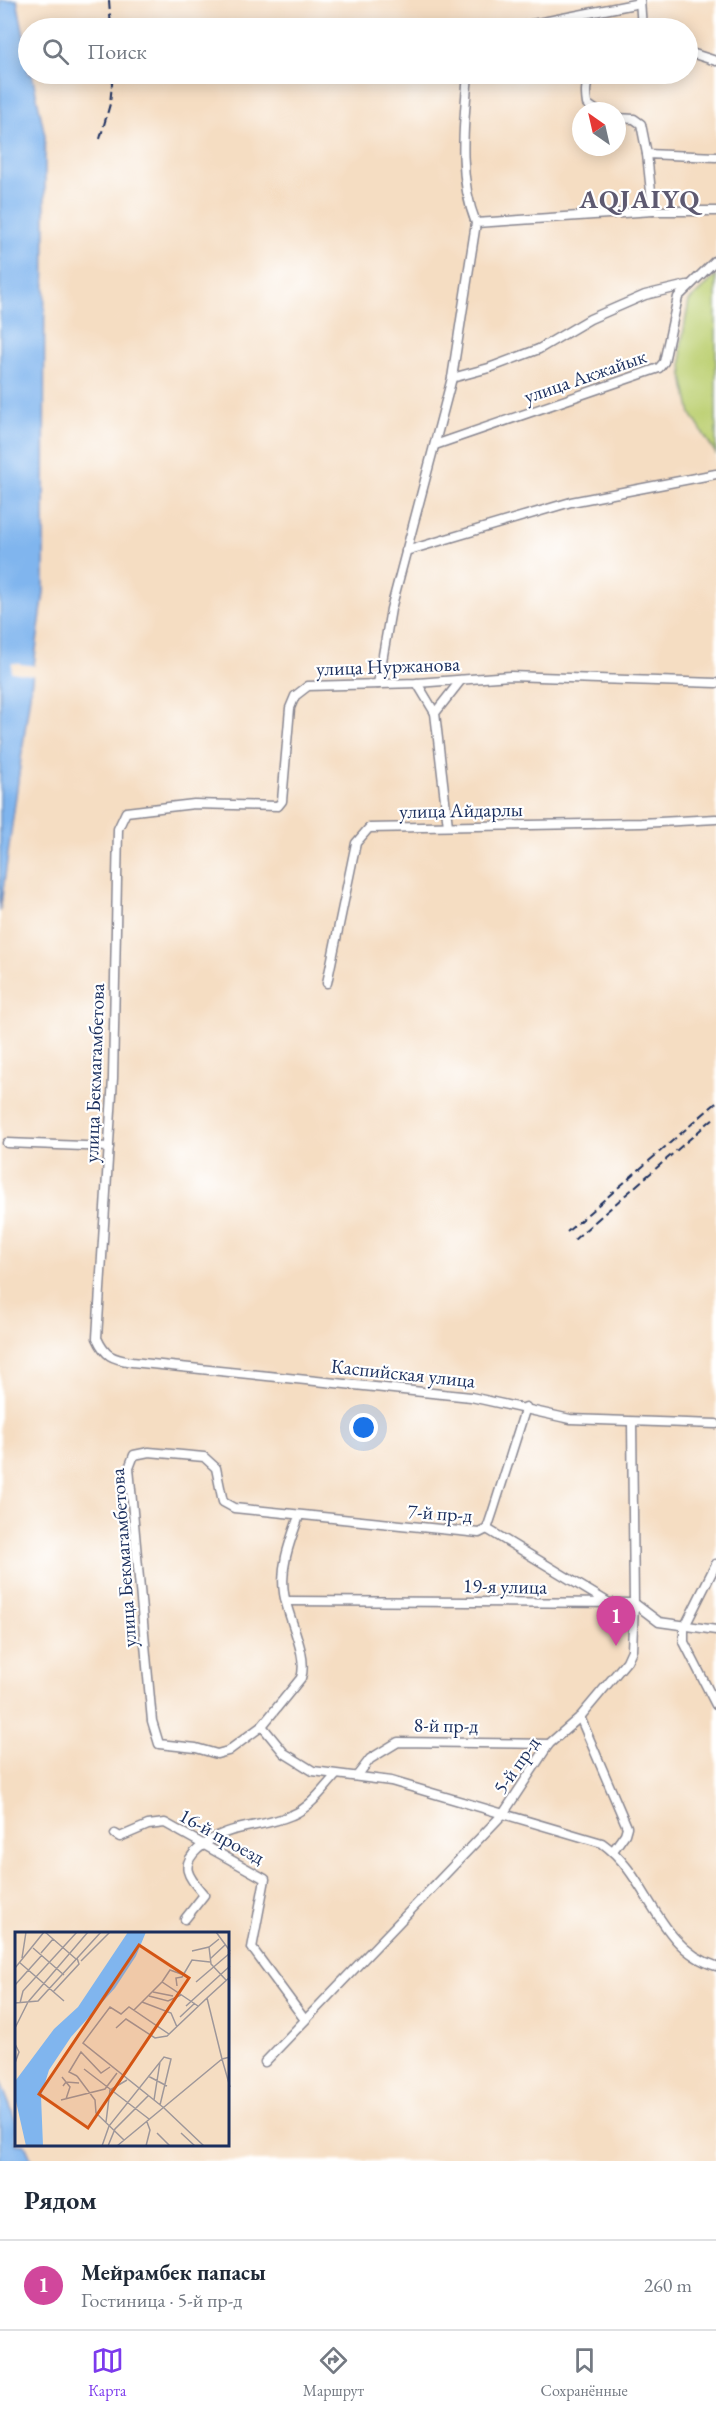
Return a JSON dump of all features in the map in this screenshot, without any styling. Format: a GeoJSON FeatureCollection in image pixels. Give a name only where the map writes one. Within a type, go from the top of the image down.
{"type":"FeatureCollection","features":[{"type":"Feature","properties":{"kind":"street"},"geometry":{"type":"LineString","coordinates":[[559,18],[640,1],[641,18]]}},
{"type":"Feature","properties":{"kind":"street"},"geometry":{"type":"LineString","coordinates":[[698,55],[716,61]]}},
{"type":"Feature","properties":{"kind":"street"},"geometry":{"type":"LineString","coordinates":[[378,684],[391,609],[452,378],[476,223],[467,201],[463,141],[467,84]]}},
{"type":"Feature","properties":{"kind":"street"},"geometry":{"type":"LineString","coordinates":[[586,84],[587,102]]}},
{"type":"Feature","properties":{"kind":"street"},"geometry":{"type":"LineString","coordinates":[[626,119],[634,119],[641,124],[647,154],[653,211]]}},
{"type":"Feature","properties":{"kind":"street"},"geometry":{"type":"LineString","coordinates":[[647,154],[716,158]]}},
{"type":"Feature","properties":{"kind":"street"},"geometry":{"type":"LineString","coordinates":[[476,223],[653,211],[716,211]]}},
{"type":"Feature","properties":{"kind":"street","name":"улица Акжайык"},"geometry":{"type":"LineString","coordinates":[[435,445],[659,368],[664,362],[678,297],[687,285],[716,260]]}},
{"type":"Feature","properties":{"kind":"street"},"geometry":{"type":"LineString","coordinates":[[452,378],[489,368],[539,349],[590,319],[645,295],[687,285]]}},
{"type":"Feature","properties":{"kind":"street"},"geometry":{"type":"LineString","coordinates":[[406,551],[571,502],[716,474]]}},
{"type":"Feature","properties":{"kind":"street","name":"улица Нуржанова"},"geometry":{"type":"LineString","coordinates":[[126,812],[194,804],[278,806],[282,801],[290,708],[300,690],[308,686],[417,683],[510,676],[716,683]]}},
{"type":"Feature","properties":{"kind":"street"},"geometry":{"type":"LineString","coordinates":[[435,713],[461,680]]}},
{"type":"Feature","properties":{"kind":"street"},"geometry":{"type":"LineString","coordinates":[[417,683],[435,713],[448,826]]}},
{"type":"Feature","properties":{"kind":"street","name":"улица Бекмагамбетова"},"geometry":{"type":"LineString","coordinates":[[97,1338],[113,1078],[118,829],[126,812]]}},
{"type":"Feature","properties":{"kind":"street","name":"улица Айдарлы"},"geometry":{"type":"LineString","coordinates":[[327,983],[356,843],[369,828],[640,823],[716,819]]}},
{"type":"Feature","properties":{"kind":"street"},"geometry":{"type":"LineString","coordinates":[[8,1143],[109,1147]]}},
{"type":"Feature","properties":{"kind":"street","name":"Каспийская улица"},"geometry":{"type":"LineString","coordinates":[[97,1338],[104,1353],[112,1359],[471,1397],[526,1407],[570,1419],[716,1424]]}},
{"type":"Feature","properties":{"kind":"street","name":"7-й пр-д"},"geometry":{"type":"LineString","coordinates":[[299,1516],[464,1534],[479,1533],[487,1529],[526,1407]]}},
{"type":"Feature","properties":{"kind":"street","name":"5-й пр-д"},"geometry":{"type":"LineString","coordinates":[[265,2062],[503,1814],[549,1744],[580,1717],[627,1661],[632,1650],[634,1603],[632,1422]]}},
{"type":"Feature","properties":{"kind":"street","name":"улица Бекмагамбетова"},"geometry":{"type":"LineString","coordinates":[[262,1726],[228,1751],[217,1754],[196,1748],[165,1746],[159,1744],[155,1739],[134,1531],[130,1460],[139,1452],[204,1456],[216,1468],[219,1493],[223,1502],[234,1508],[252,1512],[299,1516]]}},
{"type":"Feature","properties":{"kind":"street"},"geometry":{"type":"LineString","coordinates":[[299,1516],[283,1569],[286,1601],[304,1670],[301,1677],[262,1726],[284,1753],[313,1771],[391,1781],[581,1835],[613,1851],[683,1949],[704,1962],[716,1966]]}},
{"type":"Feature","properties":{"kind":"street"},"geometry":{"type":"LineString","coordinates":[[487,1529],[611,1604]]}},
{"type":"Feature","properties":{"kind":"street"},"geometry":{"type":"LineString","coordinates":[[716,1564],[684,1628],[684,1642],[716,1705]]}},
{"type":"Feature","properties":{"kind":"street","name":"19-я улица"},"geometry":{"type":"LineString","coordinates":[[286,1601],[634,1603]]}},
{"type":"Feature","properties":{"kind":"street"},"geometry":{"type":"LineString","coordinates":[[634,1603],[659,1622],[684,1628],[716,1630]]}},
{"type":"Feature","properties":{"kind":"street"},"geometry":{"type":"LineString","coordinates":[[580,1717],[627,1827],[613,1851]]}},
{"type":"Feature","properties":{"kind":"street","name":"8-й пр-д"},"geometry":{"type":"LineString","coordinates":[[357,1776],[370,1759],[399,1742],[549,1744]]}},
{"type":"Feature","properties":{"kind":"street"},"geometry":{"type":"LineString","coordinates":[[185,1918],[204,1894],[191,1880],[186,1866],[189,1857],[220,1833],[295,1815],[336,1775]]}},
{"type":"Feature","properties":{"kind":"street","name":"16-й проезд"},"geometry":{"type":"LineString","coordinates":[[115,1834],[120,1837],[148,1825],[165,1823],[265,1879],[252,1948],[305,2020]]}},
{"type":"Feature","properties":{"kind":"green space"},"geometry":{"type":"Polygon","coordinates":[[[716,276],[716,454],[691,414],[683,378],[681,346],[689,301],[716,276]]]}},
{"type":"Feature","properties":{"kind":"water"},"geometry":{"type":"Polygon","coordinates":[[[0,0],[17,0],[21,18],[18,18],[18,84],[34,84],[45,136],[44,592],[0,912],[0,0]]]}},
{"type":"Feature","properties":{"kind":"water"},"geometry":{"type":"Polygon","coordinates":[[[0,2080],[15,2119],[15,2146],[25,2146],[32,2161],[0,2161],[0,2080]]]}},
{"type":"Feature","properties":{"kind":"pier"},"geometry":{"type":"Polygon","coordinates":[[[12,663],[37,666],[36,676],[11,672],[12,663]]]}},
{"type":"Feature","properties":{"kind":"railway"},"geometry":{"type":"LineString","coordinates":[[109,0],[110,18]]}},
{"type":"Feature","properties":{"kind":"railway"},"geometry":{"type":"LineString","coordinates":[[100,139],[110,104],[112,84]]}},
{"type":"Feature","properties":{"kind":"railway"},"geometry":{"type":"LineString","coordinates":[[567,1232],[716,1103]]}},
{"type":"Feature","properties":{"kind":"railway"},"geometry":{"type":"LineString","coordinates":[[574,1240],[716,1116]]}},
{"type":"Feature","properties":{"kind":"place","name":"Мейрамбек папасы"},"geometry":{"type":"Point","coordinates":[616,1646]}},
{"type":"Feature","properties":{"kind":"district","name":"AQJAIYQ"},"geometry":{"type":"Point","coordinates":[640,199]}}]}
